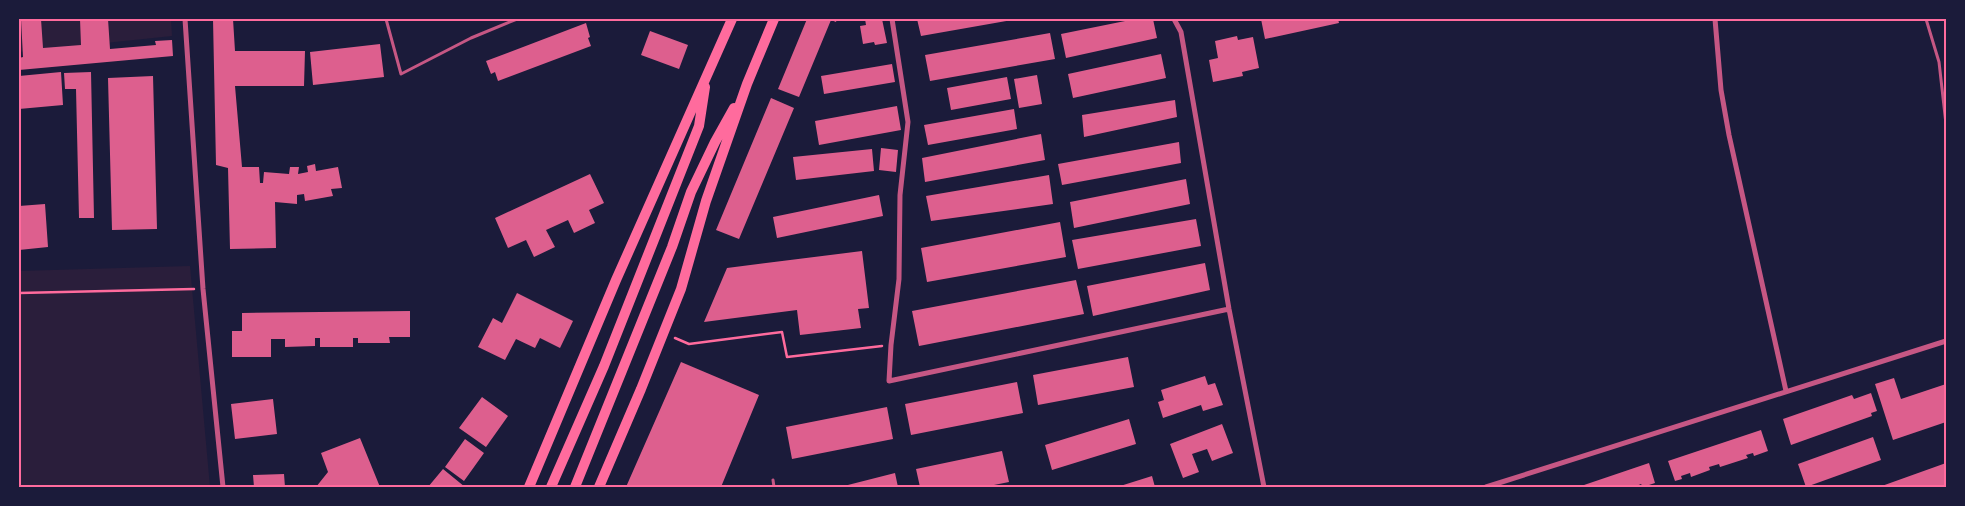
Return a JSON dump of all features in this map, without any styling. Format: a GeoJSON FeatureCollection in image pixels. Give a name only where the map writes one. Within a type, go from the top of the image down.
{"type":"FeatureCollection","features":[{"type":"Feature","properties":{"kind":"main road"},"geometry":{"type":"LineString","coordinates":[[529,487],[616,280],[732,19]]}},
{"type":"Feature","properties":{"kind":"main road"},"geometry":{"type":"LineString","coordinates":[[598,487],[664,334],[681,289],[706,201],[747,84],[774,19]]}},
{"type":"Feature","properties":{"kind":"main road"},"geometry":{"type":"LineString","coordinates":[[551,487],[604,366],[699,126],[705,79]]}},
{"type":"Feature","properties":{"kind":"main road"},"geometry":{"type":"LineString","coordinates":[[575,487],[672,247],[691,192],[715,142],[747,84]]}},
{"type":"Feature","properties":{"kind":"street"},"geometry":{"type":"LineString","coordinates":[[185,19],[203,289],[223,487]]}},
{"type":"Feature","properties":{"kind":"street"},"geometry":{"type":"LineString","coordinates":[[892,19],[908,122],[900,195],[899,279],[890,345],[889,381],[1229,309]]}},
{"type":"Feature","properties":{"kind":"street"},"geometry":{"type":"LineString","coordinates":[[1174,19],[1181,32],[1229,309],[1264,487]]}},
{"type":"Feature","properties":{"kind":"street"},"geometry":{"type":"LineString","coordinates":[[1715,19],[1720,90],[1786,391]]}},
{"type":"Feature","properties":{"kind":"street"},"geometry":{"type":"LineString","coordinates":[[1486,487],[1946,341]]}},
{"type":"Feature","properties":{"kind":"lane"},"geometry":{"type":"LineString","coordinates":[[386,19],[401,74],[471,38],[517,19]]}},
{"type":"Feature","properties":{"kind":"lane"},"geometry":{"type":"LineString","coordinates":[[1926,19],[1939,62],[1946,124]]}},
{"type":"Feature","properties":{"kind":"lane"},"geometry":{"type":"LineString","coordinates":[[773,480],[774,487]]}},
{"type":"Feature","properties":{"kind":"path"},"geometry":{"type":"LineString","coordinates":[[19,293],[203,289]]}},
{"type":"Feature","properties":{"kind":"path"},"geometry":{"type":"LineString","coordinates":[[664,334],[689,344],[782,332],[787,357],[890,345]]}},
{"type":"Feature","properties":{"kind":"shaded area"},"geometry":{"type":"Polygon","coordinates":[[[19,19],[171,19],[172,36],[19,52],[19,19]]]}},
{"type":"Feature","properties":{"kind":"shaded area"},"geometry":{"type":"Polygon","coordinates":[[[190,266],[210,487],[19,487],[19,271],[190,266]]]}},
{"type":"Feature","properties":{"kind":"building"},"geometry":{"type":"Polygon","coordinates":[[[21,19],[41,19],[43,48],[81,45],[80,19],[108,19],[110,49],[156,45],[155,41],[172,40],[173,56],[19,70],[19,58],[23,57],[21,19]]]}},
{"type":"Feature","properties":{"kind":"building"},"geometry":{"type":"Polygon","coordinates":[[[213,19],[233,19],[235,51],[305,51],[304,86],[235,86],[242,167],[259,167],[260,183],[263,183],[264,172],[289,174],[290,167],[299,167],[298,174],[308,172],[307,166],[315,164],[316,171],[338,167],[342,188],[331,189],[333,196],[305,201],[304,194],[297,195],[297,204],[275,202],[276,248],[230,249],[228,168],[216,165],[213,19]]]}},
{"type":"Feature","properties":{"kind":"building"},"geometry":{"type":"Polygon","coordinates":[[[807,19],[837,19],[836,22],[831,20],[799,97],[778,89],[807,19]]]}},
{"type":"Feature","properties":{"kind":"building"},"geometry":{"type":"Polygon","coordinates":[[[865,19],[882,19],[887,43],[875,45],[874,42],[863,44],[860,26],[866,25],[865,19]]]}},
{"type":"Feature","properties":{"kind":"building"},"geometry":{"type":"Polygon","coordinates":[[[917,19],[1012,19],[1012,20],[921,36],[917,19]]]}},
{"type":"Feature","properties":{"kind":"building"},"geometry":{"type":"Polygon","coordinates":[[[1135,19],[1153,19],[1157,38],[1066,58],[1061,34],[1135,19]]]}},
{"type":"Feature","properties":{"kind":"building"},"geometry":{"type":"Polygon","coordinates":[[[1261,19],[1338,19],[1339,23],[1265,39],[1261,19]]]}},
{"type":"Feature","properties":{"kind":"building"},"geometry":{"type":"Polygon","coordinates":[[[586,23],[591,46],[498,81],[495,72],[491,74],[486,61],[586,23]]]}},
{"type":"Feature","properties":{"kind":"building"},"geometry":{"type":"Polygon","coordinates":[[[650,31],[688,45],[679,69],[641,55],[650,31]]]}},
{"type":"Feature","properties":{"kind":"building"},"geometry":{"type":"Polygon","coordinates":[[[1050,33],[1055,59],[930,81],[925,55],[1050,33]]]}},
{"type":"Feature","properties":{"kind":"building"},"geometry":{"type":"Polygon","coordinates":[[[1237,36],[1238,40],[1253,37],[1259,68],[1242,72],[1243,76],[1213,82],[1209,60],[1218,58],[1215,41],[1237,36]]]}},
{"type":"Feature","properties":{"kind":"building"},"geometry":{"type":"Polygon","coordinates":[[[380,44],[384,77],[313,85],[310,52],[380,44]]]}},
{"type":"Feature","properties":{"kind":"building"},"geometry":{"type":"Polygon","coordinates":[[[1161,54],[1166,78],[1073,98],[1068,74],[1161,54]]]}},
{"type":"Feature","properties":{"kind":"building"},"geometry":{"type":"Polygon","coordinates":[[[892,64],[895,82],[824,94],[821,76],[892,64]]]}},
{"type":"Feature","properties":{"kind":"building"},"geometry":{"type":"Polygon","coordinates":[[[61,72],[63,105],[19,109],[19,76],[61,72]]]}},
{"type":"Feature","properties":{"kind":"building"},"geometry":{"type":"Polygon","coordinates":[[[91,72],[94,218],[79,218],[76,89],[65,89],[64,73],[91,72]]]}},
{"type":"Feature","properties":{"kind":"building"},"geometry":{"type":"Polygon","coordinates":[[[1037,75],[1042,104],[1019,108],[1014,79],[1037,75]]]}},
{"type":"Feature","properties":{"kind":"building"},"geometry":{"type":"Polygon","coordinates":[[[153,76],[157,229],[112,230],[108,78],[153,76]]]}},
{"type":"Feature","properties":{"kind":"building"},"geometry":{"type":"Polygon","coordinates":[[[1007,77],[1011,99],[951,110],[947,88],[1007,77]]]}},
{"type":"Feature","properties":{"kind":"building"},"geometry":{"type":"Polygon","coordinates":[[[771,98],[794,108],[739,239],[716,230],[771,98]]]}},
{"type":"Feature","properties":{"kind":"building"},"geometry":{"type":"Polygon","coordinates":[[[1175,100],[1177,117],[1084,137],[1082,115],[1175,100]]]}},
{"type":"Feature","properties":{"kind":"building"},"geometry":{"type":"Polygon","coordinates":[[[897,106],[901,130],[819,145],[815,121],[897,106]]]}},
{"type":"Feature","properties":{"kind":"building"},"geometry":{"type":"Polygon","coordinates":[[[1014,109],[1017,129],[928,145],[924,125],[1014,109]]]}},
{"type":"Feature","properties":{"kind":"building"},"geometry":{"type":"Polygon","coordinates":[[[1041,134],[1045,160],[925,182],[922,158],[1041,134]]]}},
{"type":"Feature","properties":{"kind":"building"},"geometry":{"type":"Polygon","coordinates":[[[1179,142],[1181,163],[1062,185],[1058,164],[1179,142]]]}},
{"type":"Feature","properties":{"kind":"building"},"geometry":{"type":"Polygon","coordinates":[[[881,148],[898,150],[896,172],[879,170],[881,148]]]}},
{"type":"Feature","properties":{"kind":"building"},"geometry":{"type":"Polygon","coordinates":[[[872,149],[874,171],[796,180],[793,157],[872,149]]]}},
{"type":"Feature","properties":{"kind":"building"},"geometry":{"type":"Polygon","coordinates":[[[590,174],[604,203],[589,210],[595,223],[574,233],[568,220],[546,230],[555,247],[534,257],[526,240],[508,248],[495,218],[590,174]]]}},
{"type":"Feature","properties":{"kind":"building"},"geometry":{"type":"Polygon","coordinates":[[[1049,175],[1053,204],[931,221],[926,196],[1049,175]]]}},
{"type":"Feature","properties":{"kind":"building"},"geometry":{"type":"Polygon","coordinates":[[[1186,179],[1190,204],[1074,228],[1070,202],[1186,179]]]}},
{"type":"Feature","properties":{"kind":"building"},"geometry":{"type":"Polygon","coordinates":[[[879,195],[883,216],[777,238],[773,217],[879,195]]]}},
{"type":"Feature","properties":{"kind":"building"},"geometry":{"type":"Polygon","coordinates":[[[45,204],[48,247],[19,250],[19,206],[45,204]]]}},
{"type":"Feature","properties":{"kind":"building"},"geometry":{"type":"Polygon","coordinates":[[[1196,219],[1201,246],[1078,269],[1072,240],[1196,219]]]}},
{"type":"Feature","properties":{"kind":"building"},"geometry":{"type":"Polygon","coordinates":[[[1060,222],[1066,257],[927,282],[921,248],[1060,222]]]}},
{"type":"Feature","properties":{"kind":"building"},"geometry":{"type":"Polygon","coordinates":[[[862,251],[869,308],[858,309],[861,328],[800,335],[797,310],[704,322],[727,268],[862,251]]]}},
{"type":"Feature","properties":{"kind":"building"},"geometry":{"type":"Polygon","coordinates":[[[1205,263],[1210,290],[1093,316],[1087,286],[1205,263]]]}},
{"type":"Feature","properties":{"kind":"building"},"geometry":{"type":"Polygon","coordinates":[[[1076,280],[1084,314],[919,346],[912,311],[1076,280]]]}},
{"type":"Feature","properties":{"kind":"building"},"geometry":{"type":"Polygon","coordinates":[[[517,293],[573,321],[560,348],[540,338],[535,348],[516,339],[505,360],[478,347],[493,318],[502,323],[517,293]]]}},
{"type":"Feature","properties":{"kind":"building"},"geometry":{"type":"Polygon","coordinates":[[[410,311],[410,337],[389,337],[390,343],[358,343],[358,338],[353,338],[353,347],[320,347],[320,338],[315,338],[315,346],[285,347],[285,339],[271,339],[271,357],[232,357],[232,331],[242,331],[242,313],[410,311]]]}},
{"type":"Feature","properties":{"kind":"building"},"geometry":{"type":"Polygon","coordinates":[[[1128,357],[1134,387],[1038,405],[1033,375],[1128,357]]]}},
{"type":"Feature","properties":{"kind":"building"},"geometry":{"type":"Polygon","coordinates":[[[681,362],[759,395],[721,487],[626,487],[681,362]]]}},
{"type":"Feature","properties":{"kind":"building"},"geometry":{"type":"Polygon","coordinates":[[[1205,376],[1208,385],[1215,383],[1223,405],[1203,411],[1201,405],[1163,418],[1158,402],[1164,400],[1161,390],[1205,376]]]}},
{"type":"Feature","properties":{"kind":"building"},"geometry":{"type":"Polygon","coordinates":[[[1894,378],[1901,399],[1946,384],[1946,422],[1893,440],[1875,384],[1894,378]]]}},
{"type":"Feature","properties":{"kind":"building"},"geometry":{"type":"Polygon","coordinates":[[[1017,382],[1023,413],[911,435],[905,404],[1017,382]]]}},
{"type":"Feature","properties":{"kind":"building"},"geometry":{"type":"Polygon","coordinates":[[[1871,393],[1877,411],[1871,413],[1872,416],[1791,445],[1783,419],[1852,395],[1854,399],[1871,393]]]}},
{"type":"Feature","properties":{"kind":"building"},"geometry":{"type":"Polygon","coordinates":[[[482,397],[508,416],[486,447],[459,428],[482,397]]]}},
{"type":"Feature","properties":{"kind":"building"},"geometry":{"type":"Polygon","coordinates":[[[273,399],[277,434],[235,439],[231,404],[273,399]]]}},
{"type":"Feature","properties":{"kind":"building"},"geometry":{"type":"Polygon","coordinates":[[[887,407],[893,439],[792,459],[786,427],[887,407]]]}},
{"type":"Feature","properties":{"kind":"building"},"geometry":{"type":"Polygon","coordinates":[[[1129,419],[1136,444],[1052,470],[1045,445],[1129,419]]]}},
{"type":"Feature","properties":{"kind":"building"},"geometry":{"type":"Polygon","coordinates":[[[1222,424],[1233,453],[1212,461],[1207,449],[1192,454],[1199,472],[1183,478],[1170,444],[1222,424]]]}},
{"type":"Feature","properties":{"kind":"building"},"geometry":{"type":"Polygon","coordinates":[[[1761,430],[1768,451],[1754,456],[1753,453],[1746,455],[1748,458],[1720,467],[1719,464],[1709,467],[1710,470],[1691,477],[1690,473],[1681,476],[1682,479],[1675,481],[1668,461],[1761,430]]]}},
{"type":"Feature","properties":{"kind":"building"},"geometry":{"type":"Polygon","coordinates":[[[1873,437],[1881,460],[1806,487],[1798,464],[1873,437]]]}},
{"type":"Feature","properties":{"kind":"building"},"geometry":{"type":"Polygon","coordinates":[[[360,438],[380,487],[316,487],[328,472],[321,453],[360,438]]]}},
{"type":"Feature","properties":{"kind":"building"},"geometry":{"type":"Polygon","coordinates":[[[465,439],[484,453],[464,481],[445,467],[465,439]]]}},
{"type":"Feature","properties":{"kind":"building"},"geometry":{"type":"Polygon","coordinates":[[[1002,451],[1009,482],[984,487],[920,487],[916,469],[1002,451]]]}},
{"type":"Feature","properties":{"kind":"building"},"geometry":{"type":"Polygon","coordinates":[[[1649,463],[1655,483],[1643,487],[1641,484],[1634,487],[1584,487],[1584,485],[1649,463]]]}},
{"type":"Feature","properties":{"kind":"building"},"geometry":{"type":"Polygon","coordinates":[[[1946,463],[1946,487],[1879,487],[1946,463]]]}},
{"type":"Feature","properties":{"kind":"building"},"geometry":{"type":"Polygon","coordinates":[[[443,469],[465,487],[428,487],[443,469]]]}},
{"type":"Feature","properties":{"kind":"building"},"geometry":{"type":"Polygon","coordinates":[[[895,473],[898,487],[840,487],[895,473]]]}},
{"type":"Feature","properties":{"kind":"building"},"geometry":{"type":"Polygon","coordinates":[[[284,474],[285,487],[254,487],[253,475],[284,474]]]}},
{"type":"Feature","properties":{"kind":"building"},"geometry":{"type":"Polygon","coordinates":[[[1152,476],[1155,487],[1117,487],[1152,476]]]}}]}
